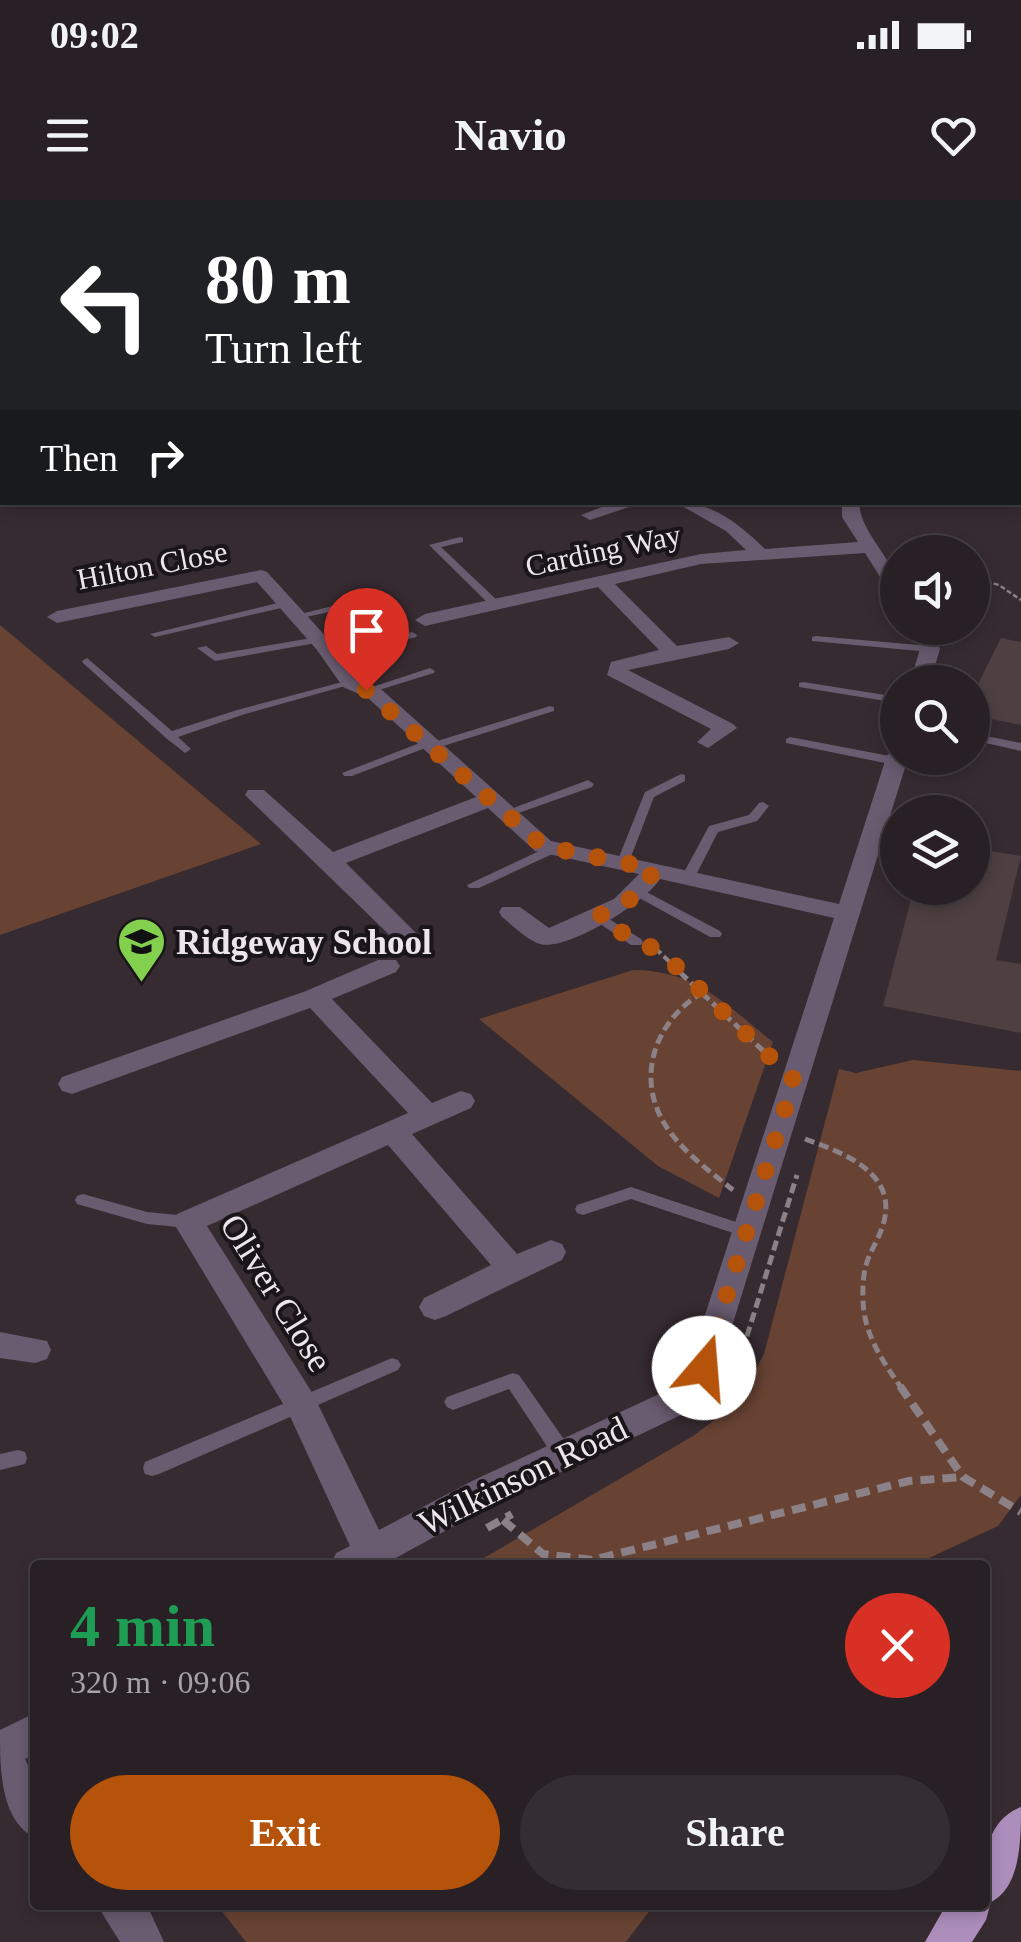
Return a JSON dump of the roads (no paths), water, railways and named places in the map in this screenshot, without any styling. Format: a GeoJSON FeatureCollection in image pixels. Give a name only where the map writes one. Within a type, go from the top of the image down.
{"type":"FeatureCollection","features":[{"type":"Feature","properties":{"kind":"highway"},"geometry":{"type":"LineString","coordinates":[[990,1875],[1021,1828]]}},
{"type":"Feature","properties":{"kind":"highway"},"geometry":{"type":"LineString","coordinates":[[946,1942],[968,1910]]}},
{"type":"Feature","properties":{"kind":"street"},"geometry":{"type":"LineString","coordinates":[[590,514],[624,505]]}},
{"type":"Feature","properties":{"kind":"street"},"geometry":{"type":"LineString","coordinates":[[689,505],[732,527],[760,554]]}},
{"type":"Feature","properties":{"kind":"street"},"geometry":{"type":"LineString","coordinates":[[850,505],[851,516],[880,564]]}},
{"type":"Feature","properties":{"kind":"street","name":"Carding Way"},"geometry":{"type":"LineString","coordinates":[[419,628],[471,610],[701,559],[868,547]]}},
{"type":"Feature","properties":{"kind":"street","name":"Hilton Close"},"geometry":{"type":"LineString","coordinates":[[56,617],[288,570]]}},
{"type":"Feature","properties":{"kind":"street","name":"Hilton Close"},"geometry":{"type":"LineString","coordinates":[[260,576],[358,687],[431,745],[543,846],[849,914]]}},
{"type":"Feature","properties":{"kind":"street"},"geometry":{"type":"LineString","coordinates":[[602,581],[673,653]]}},
{"type":"Feature","properties":{"kind":"street"},"geometry":{"type":"LineString","coordinates":[[471,610],[494,630]]}},
{"type":"Feature","properties":{"kind":"street"},"geometry":{"type":"LineString","coordinates":[[726,728],[616,675],[618,666],[729,643]]}},
{"type":"Feature","properties":{"kind":"street"},"geometry":{"type":"LineString","coordinates":[[925,665],[928,645]]}},
{"type":"Feature","properties":{"kind":"street"},"geometry":{"type":"LineString","coordinates":[[708,742],[747,715]]}},
{"type":"Feature","properties":{"kind":"street","name":"Wilkinson Road"},"geometry":{"type":"LineString","coordinates":[[360,1559],[486,1492],[670,1404],[704,1368],[891,775]]}},
{"type":"Feature","properties":{"kind":"street"},"geometry":{"type":"LineString","coordinates":[[256,795],[418,948]]}},
{"type":"Feature","properties":{"kind":"street"},"geometry":{"type":"LineString","coordinates":[[330,861],[499,806]]}},
{"type":"Feature","properties":{"kind":"street"},"geometry":{"type":"LineString","coordinates":[[511,912],[546,938],[630,902],[654,869]]}},
{"type":"Feature","properties":{"kind":"street"},"geometry":{"type":"LineString","coordinates":[[72,1084],[315,997],[387,966]]}},
{"type":"Feature","properties":{"kind":"street"},"geometry":{"type":"LineString","coordinates":[[315,997],[428,1116]]}},
{"type":"Feature","properties":{"kind":"street","name":"Oliver Close"},"geometry":{"type":"LineString","coordinates":[[360,1559],[301,1404],[188,1222],[461,1101]]}},
{"type":"Feature","properties":{"kind":"street"},"geometry":{"type":"LineString","coordinates":[[394,1133],[512,1269]]}},
{"type":"Feature","properties":{"kind":"street"},"geometry":{"type":"LineString","coordinates":[[435,1307],[551,1252]]}},
{"type":"Feature","properties":{"kind":"street"},"geometry":{"type":"LineString","coordinates":[[0,1345],[35,1350]]}},
{"type":"Feature","properties":{"kind":"street"},"geometry":{"type":"LineString","coordinates":[[12,1745],[14,1784],[30,1808]]}},
{"type":"Feature","properties":{"kind":"street"},"geometry":{"type":"LineString","coordinates":[[122,1910],[135,1924],[142,1942]]}},
{"type":"Feature","properties":{"kind":"lane"},"geometry":{"type":"LineString","coordinates":[[460,540],[434,545],[496,604]]}},
{"type":"Feature","properties":{"kind":"lane"},"geometry":{"type":"LineString","coordinates":[[156,634],[362,602]]}},
{"type":"Feature","properties":{"kind":"lane"},"geometry":{"type":"LineString","coordinates":[[202,648],[215,658],[324,648],[419,628]]}},
{"type":"Feature","properties":{"kind":"lane"},"geometry":{"type":"LineString","coordinates":[[816,639],[930,649]]}},
{"type":"Feature","properties":{"kind":"lane"},"geometry":{"type":"LineString","coordinates":[[87,661],[185,748]]}},
{"type":"Feature","properties":{"kind":"lane"},"geometry":{"type":"LineString","coordinates":[[170,736],[241,712],[430,671]]}},
{"type":"Feature","properties":{"kind":"lane"},"geometry":{"type":"LineString","coordinates":[[803,686],[880,697]]}},
{"type":"Feature","properties":{"kind":"lane"},"geometry":{"type":"LineString","coordinates":[[348,773],[550,710]]}},
{"type":"Feature","properties":{"kind":"lane"},"geometry":{"type":"LineString","coordinates":[[990,740],[1021,746]]}},
{"type":"Feature","properties":{"kind":"lane"},"geometry":{"type":"LineString","coordinates":[[790,741],[880,755]]}},
{"type":"Feature","properties":{"kind":"lane"},"geometry":{"type":"LineString","coordinates":[[623,862],[649,795],[680,778]]}},
{"type":"Feature","properties":{"kind":"lane"},"geometry":{"type":"LineString","coordinates":[[499,806],[588,784]]}},
{"type":"Feature","properties":{"kind":"lane"},"geometry":{"type":"LineString","coordinates":[[689,876],[712,829],[753,818],[763,806]]}},
{"type":"Feature","properties":{"kind":"lane"},"geometry":{"type":"LineString","coordinates":[[474,885],[554,848]]}},
{"type":"Feature","properties":{"kind":"lane"},"geometry":{"type":"LineString","coordinates":[[639,892],[714,934]]}},
{"type":"Feature","properties":{"kind":"lane"},"geometry":{"type":"LineString","coordinates":[[598,916],[636,942]]}},
{"type":"Feature","properties":{"kind":"lane"},"geometry":{"type":"LineString","coordinates":[[583,1209],[631,1193],[751,1219]]}},
{"type":"Feature","properties":{"kind":"lane"},"geometry":{"type":"LineString","coordinates":[[83,1200],[147,1218],[188,1222]]}},
{"type":"Feature","properties":{"kind":"lane"},"geometry":{"type":"LineString","coordinates":[[152,1468],[392,1366]]}},
{"type":"Feature","properties":{"kind":"lane"},"geometry":{"type":"LineString","coordinates":[[453,1402],[513,1380],[563,1454]]}},
{"type":"Feature","properties":{"kind":"place","name":"Ridgeway School"},"geometry":{"type":"Point","coordinates":[141,984]}}]}
